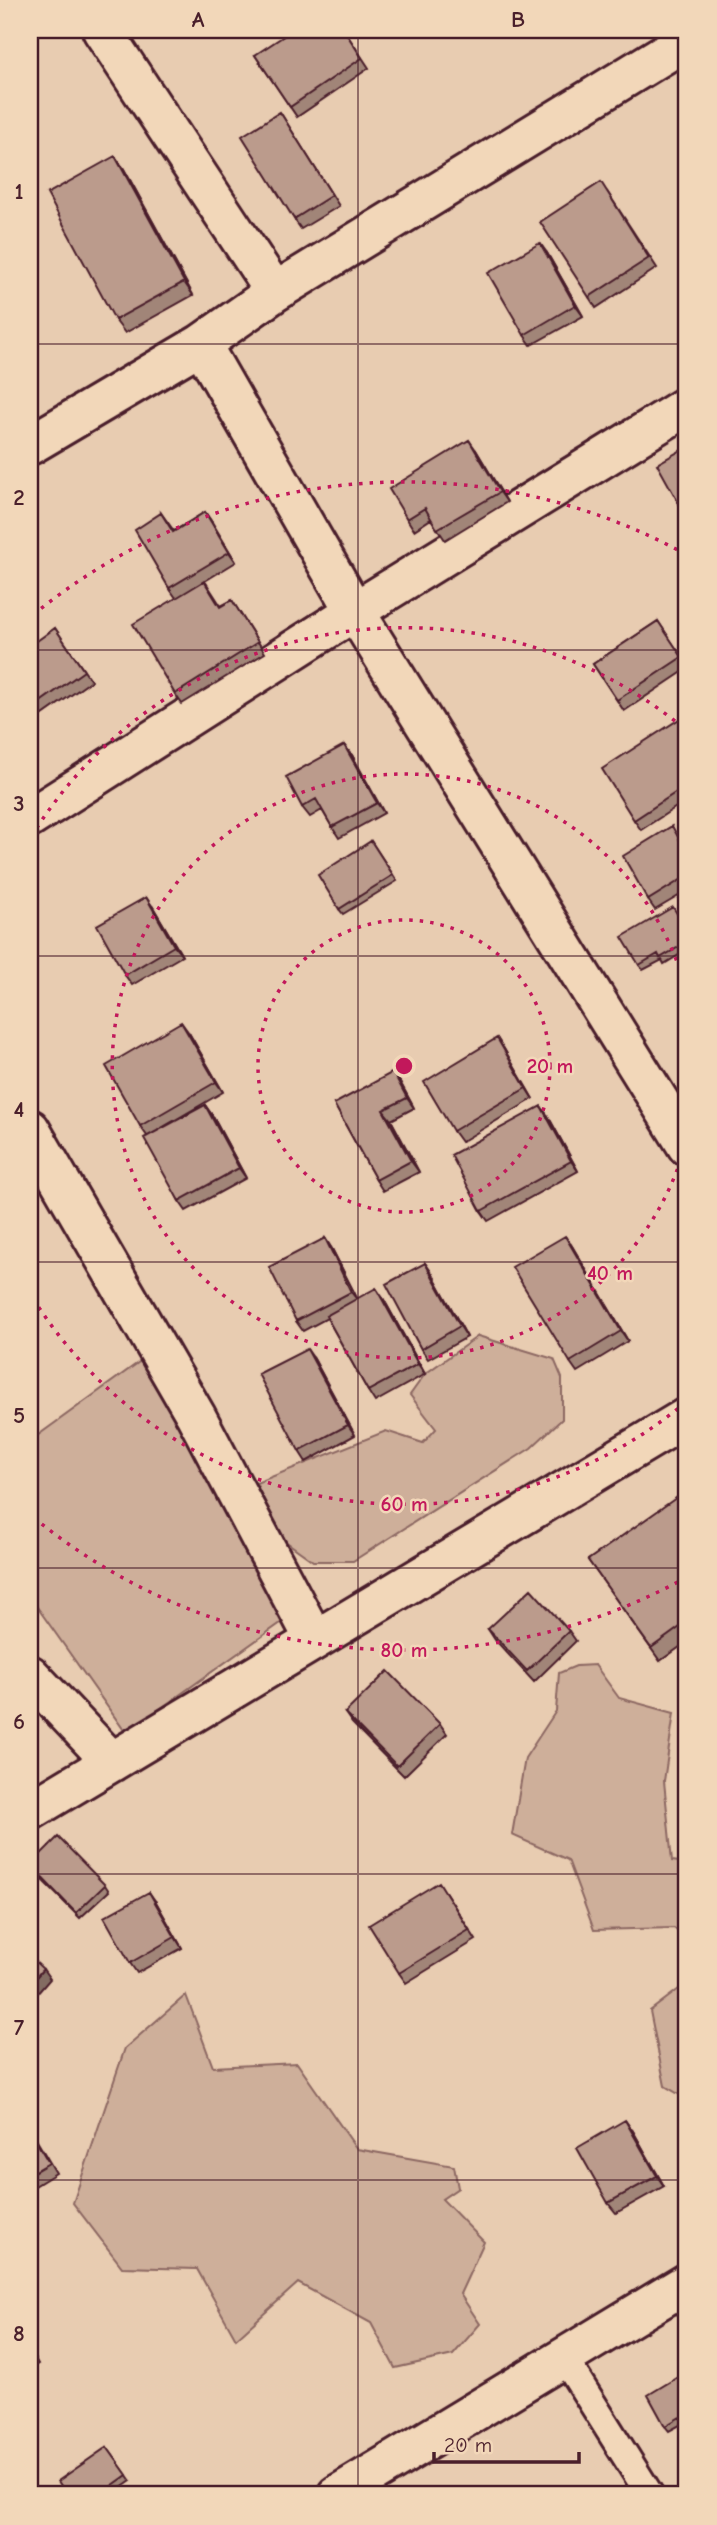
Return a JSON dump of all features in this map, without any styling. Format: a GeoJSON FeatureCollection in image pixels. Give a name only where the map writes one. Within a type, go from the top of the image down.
{"type":"FeatureCollection","features":[{"type":"Feature","properties":{"kind":"street"},"geometry":{"type":"LineString","coordinates":[[102,30],[275,292]]}},
{"type":"Feature","properties":{"kind":"street"},"geometry":{"type":"LineString","coordinates":[[30,445],[201,344],[275,292],[687,40]]}},
{"type":"Feature","properties":{"kind":"street"},"geometry":{"type":"LineString","coordinates":[[201,344],[355,611],[687,1146]]}},
{"type":"Feature","properties":{"kind":"street"},"geometry":{"type":"LineString","coordinates":[[30,818],[355,611],[687,406]]}},
{"type":"Feature","properties":{"kind":"street"},"geometry":{"type":"LineString","coordinates":[[30,1129],[197,1416],[314,1639]]}},
{"type":"Feature","properties":{"kind":"street"},"geometry":{"type":"LineString","coordinates":[[30,1811],[687,1418]]}},
{"type":"Feature","properties":{"kind":"street"},"geometry":{"type":"LineString","coordinates":[[30,1675],[112,1762]]}},
{"type":"Feature","properties":{"kind":"street"},"geometry":{"type":"LineString","coordinates":[[337,2495],[687,2283]]}},
{"type":"Feature","properties":{"kind":"lane"},"geometry":{"type":"LineString","coordinates":[[564,2358],[650,2495]]}},
{"type":"Feature","properties":{"kind":"shaded area"},"geometry":{"type":"Polygon","coordinates":[[[478,1336],[554,1359],[562,1378],[562,1419],[531,1448],[353,1561],[313,1561],[281,1538],[256,1483],[386,1431],[423,1443],[436,1429],[410,1395],[425,1374],[478,1336]]]}},
{"type":"Feature","properties":{"kind":"shaded area"},"geometry":{"type":"Polygon","coordinates":[[[142,1360],[313,1600],[126,1733],[30,1597],[30,1441],[142,1360]]]}},
{"type":"Feature","properties":{"kind":"shaded area"},"geometry":{"type":"Polygon","coordinates":[[[595,1665],[619,1698],[674,1713],[664,1781],[672,1861],[687,1863],[687,1940],[674,1928],[594,1930],[568,1860],[512,1835],[525,1758],[556,1711],[559,1673],[576,1666],[595,1665]]]}},
{"type":"Feature","properties":{"kind":"shaded area"},"geometry":{"type":"Polygon","coordinates":[[[683,1986],[676,2028],[687,2039],[687,2099],[665,2086],[650,2011],[683,1986]]]}},
{"type":"Feature","properties":{"kind":"shaded area"},"geometry":{"type":"Polygon","coordinates":[[[186,1995],[213,2067],[297,2063],[357,2149],[454,2166],[458,2188],[442,2199],[484,2242],[460,2294],[480,2324],[453,2355],[395,2368],[371,2323],[298,2283],[236,2339],[197,2269],[122,2267],[73,2203],[125,2048],[186,1995]]]}},
{"type":"Feature","properties":{"kind":"building"},"geometry":{"type":"Polygon","coordinates":[[[293,30],[344,30],[362,58],[290,107],[255,55],[293,30]]]}},
{"type":"Feature","properties":{"kind":"building"},"geometry":{"type":"Polygon","coordinates":[[[280,112],[332,195],[294,219],[242,136],[280,112]]]}},
{"type":"Feature","properties":{"kind":"building"},"geometry":{"type":"Polygon","coordinates":[[[115,156],[184,282],[115,320],[47,194],[115,156]]]}},
{"type":"Feature","properties":{"kind":"building"},"geometry":{"type":"Polygon","coordinates":[[[601,182],[649,258],[589,297],[540,222],[601,182]]]}},
{"type":"Feature","properties":{"kind":"building"},"geometry":{"type":"Polygon","coordinates":[[[540,243],[575,305],[524,335],[488,273],[540,243]]]}},
{"type":"Feature","properties":{"kind":"building"},"geometry":{"type":"Polygon","coordinates":[[[469,440],[500,492],[437,529],[425,508],[407,519],[389,489],[469,440]]]}},
{"type":"Feature","properties":{"kind":"building"},"geometry":{"type":"Polygon","coordinates":[[[687,447],[687,518],[657,464],[687,447]]]}},
{"type":"Feature","properties":{"kind":"building"},"geometry":{"type":"Polygon","coordinates":[[[205,512],[229,552],[169,588],[135,530],[161,513],[173,532],[205,512]]]}},
{"type":"Feature","properties":{"kind":"building"},"geometry":{"type":"Polygon","coordinates":[[[204,581],[220,607],[232,600],[258,642],[175,694],[133,624],[204,581]]]}},
{"type":"Feature","properties":{"kind":"building"},"geometry":{"type":"Polygon","coordinates":[[[658,621],[682,657],[617,700],[593,664],[658,621]]]}},
{"type":"Feature","properties":{"kind":"building"},"geometry":{"type":"Polygon","coordinates":[[[55,628],[84,671],[33,707],[30,703],[30,646],[55,628]]]}},
{"type":"Feature","properties":{"kind":"building"},"geometry":{"type":"Polygon","coordinates":[[[681,718],[687,729],[687,785],[634,820],[602,769],[681,718]]]}},
{"type":"Feature","properties":{"kind":"building"},"geometry":{"type":"Polygon","coordinates":[[[344,745],[377,803],[332,827],[316,799],[302,807],[286,777],[344,745]]]}},
{"type":"Feature","properties":{"kind":"building"},"geometry":{"type":"Polygon","coordinates":[[[672,826],[687,853],[687,876],[648,900],[623,856],[672,826]]]}},
{"type":"Feature","properties":{"kind":"building"},"geometry":{"type":"Polygon","coordinates":[[[371,841],[393,875],[339,909],[318,875],[371,841]]]}},
{"type":"Feature","properties":{"kind":"building"},"geometry":{"type":"Polygon","coordinates":[[[146,897],[174,946],[125,975],[97,925],[146,897]]]}},
{"type":"Feature","properties":{"kind":"building"},"geometry":{"type":"Polygon","coordinates":[[[673,907],[687,930],[687,942],[660,958],[658,954],[639,965],[622,937],[673,907]]]}},
{"type":"Feature","properties":{"kind":"building"},"geometry":{"type":"Polygon","coordinates":[[[181,1022],[216,1082],[140,1126],[106,1066],[181,1022]]]}},
{"type":"Feature","properties":{"kind":"building"},"geometry":{"type":"Polygon","coordinates":[[[497,1038],[526,1088],[453,1131],[424,1082],[497,1038]]]}},
{"type":"Feature","properties":{"kind":"building"},"geometry":{"type":"Polygon","coordinates":[[[393,1072],[407,1098],[383,1110],[411,1161],[376,1180],[334,1104],[393,1072]]]}},
{"type":"Feature","properties":{"kind":"building"},"geometry":{"type":"Polygon","coordinates":[[[205,1105],[239,1168],[179,1201],[144,1138],[205,1105]]]}},
{"type":"Feature","properties":{"kind":"building"},"geometry":{"type":"Polygon","coordinates":[[[541,1106],[571,1161],[481,1211],[451,1155],[541,1106]]]}},
{"type":"Feature","properties":{"kind":"building"},"geometry":{"type":"Polygon","coordinates":[[[565,1236],[621,1331],[570,1362],[512,1267],[565,1236]]]}},
{"type":"Feature","properties":{"kind":"building"},"geometry":{"type":"Polygon","coordinates":[[[325,1238],[351,1292],[296,1321],[269,1267],[325,1238]]]}},
{"type":"Feature","properties":{"kind":"building"},"geometry":{"type":"Polygon","coordinates":[[[425,1263],[460,1326],[421,1349],[386,1284],[425,1263]]]}},
{"type":"Feature","properties":{"kind":"building"},"geometry":{"type":"Polygon","coordinates":[[[376,1288],[418,1364],[368,1391],[326,1316],[376,1288]]]}},
{"type":"Feature","properties":{"kind":"building"},"geometry":{"type":"Polygon","coordinates":[[[307,1349],[348,1425],[299,1451],[258,1374],[307,1349]]]}},
{"type":"Feature","properties":{"kind":"building"},"geometry":{"type":"Polygon","coordinates":[[[683,1493],[687,1498],[687,1622],[651,1648],[588,1560],[683,1493]]]}},
{"type":"Feature","properties":{"kind":"building"},"geometry":{"type":"Polygon","coordinates":[[[531,1589],[569,1631],[527,1671],[488,1629],[531,1589]]]}},
{"type":"Feature","properties":{"kind":"building"},"geometry":{"type":"Polygon","coordinates":[[[388,1671],[440,1724],[397,1766],[345,1713],[388,1671]]]}},
{"type":"Feature","properties":{"kind":"building"},"geometry":{"type":"Polygon","coordinates":[[[58,1837],[105,1885],[76,1913],[30,1865],[58,1837]]]}},
{"type":"Feature","properties":{"kind":"building"},"geometry":{"type":"Polygon","coordinates":[[[439,1882],[469,1930],[399,1973],[369,1925],[439,1882]]]}},
{"type":"Feature","properties":{"kind":"building"},"geometry":{"type":"Polygon","coordinates":[[[149,1892],[175,1937],[130,1963],[104,1917],[149,1892]]]}},
{"type":"Feature","properties":{"kind":"building"},"geometry":{"type":"Polygon","coordinates":[[[30,1957],[43,1969],[30,1984],[30,1957]]]}},
{"type":"Feature","properties":{"kind":"building"},"geometry":{"type":"Polygon","coordinates":[[[687,1993],[687,2011],[679,2000],[687,1993]]]}},
{"type":"Feature","properties":{"kind":"building"},"geometry":{"type":"Polygon","coordinates":[[[625,2120],[657,2176],[608,2203],[577,2148],[625,2120]]]}},
{"type":"Feature","properties":{"kind":"building"},"geometry":{"type":"Polygon","coordinates":[[[30,2131],[49,2163],[30,2174],[30,2131]]]}},
{"type":"Feature","properties":{"kind":"building"},"geometry":{"type":"Polygon","coordinates":[[[678,2377],[687,2394],[687,2428],[680,2417],[665,2426],[648,2395],[678,2377]]]}},
{"type":"Feature","properties":{"kind":"building"},"geometry":{"type":"Polygon","coordinates":[[[107,2447],[127,2475],[99,2495],[67,2495],[58,2481],[107,2447]]]}}]}
